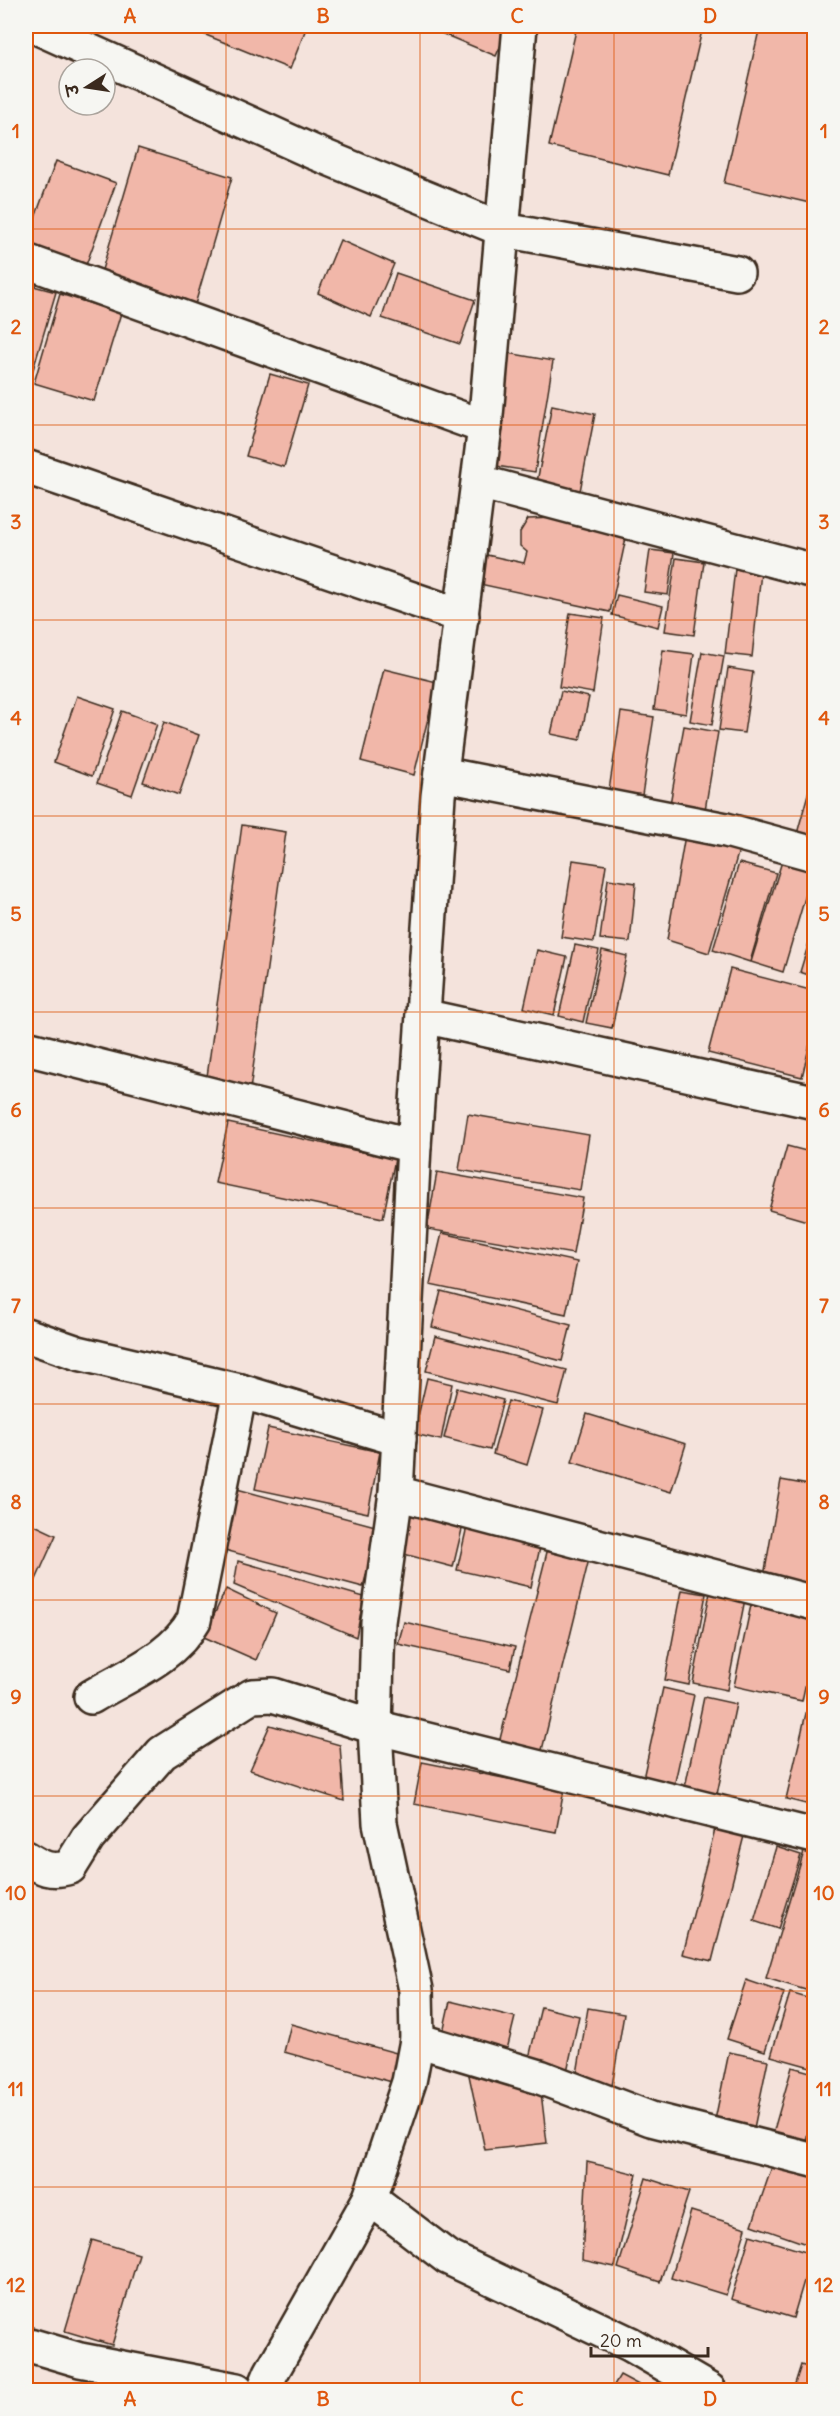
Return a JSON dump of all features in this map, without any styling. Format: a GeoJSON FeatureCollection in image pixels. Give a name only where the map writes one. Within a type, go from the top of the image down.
{"type":"FeatureCollection","features":[{"type":"Feature","properties":{"kind":"street"},"geometry":{"type":"LineString","coordinates":[[34,26],[313,152],[504,230],[737,273]]}},
{"type":"Feature","properties":{"kind":"street"},"geometry":{"type":"LineString","coordinates":[[264,2391],[271,2373],[370,2198],[409,2082],[417,2040],[416,1990],[380,1823],[375,1726],[378,1622],[396,1493],[414,1146],[441,774],[486,427],[520,26]]}},
{"type":"Feature","properties":{"kind":"street"},"geometry":{"type":"LineString","coordinates":[[26,261],[486,427]]}},
{"type":"Feature","properties":{"kind":"street"},"geometry":{"type":"LineString","coordinates":[[26,467],[462,616]]}},
{"type":"Feature","properties":{"kind":"street"},"geometry":{"type":"LineString","coordinates":[[479,482],[814,571]]}},
{"type":"Feature","properties":{"kind":"street"},"geometry":{"type":"LineString","coordinates":[[441,774],[726,830],[814,854]]}},
{"type":"Feature","properties":{"kind":"street"},"geometry":{"type":"LineString","coordinates":[[423,1016],[814,1102]]}},
{"type":"Feature","properties":{"kind":"street"},"geometry":{"type":"LineString","coordinates":[[26,1048],[414,1146]]}},
{"type":"Feature","properties":{"kind":"street"},"geometry":{"type":"LineString","coordinates":[[26,1335],[78,1353],[240,1390],[399,1438]]}},
{"type":"Feature","properties":{"kind":"street"},"geometry":{"type":"LineString","coordinates":[[91,1697],[171,1649],[184,1637],[194,1620],[240,1390]]}},
{"type":"Feature","properties":{"kind":"street"},"geometry":{"type":"LineString","coordinates":[[396,1493],[814,1603]]}},
{"type":"Feature","properties":{"kind":"street"},"geometry":{"type":"LineString","coordinates":[[26,1858],[42,1868],[56,1871],[70,1867],[88,1838],[162,1753],[252,1696],[273,1695],[375,1726],[814,1836]]}},
{"type":"Feature","properties":{"kind":"street"},"geometry":{"type":"LineString","coordinates":[[417,2040],[540,2077],[651,2119],[814,2160]]}},
{"type":"Feature","properties":{"kind":"street"},"geometry":{"type":"LineString","coordinates":[[370,2198],[447,2257],[630,2344],[709,2391]]}},
{"type":"Feature","properties":{"kind":"street"},"geometry":{"type":"LineString","coordinates":[[26,2344],[80,2360],[237,2391]]}},
{"type":"Feature","properties":{"kind":"building"},"geometry":{"type":"Polygon","coordinates":[[[198,26],[307,26],[290,69],[196,31],[198,26]]]}},
{"type":"Feature","properties":{"kind":"building"},"geometry":{"type":"Polygon","coordinates":[[[430,26],[509,26],[496,56],[429,28],[430,26]]]}},
{"type":"Feature","properties":{"kind":"building"},"geometry":{"type":"Polygon","coordinates":[[[577,26],[703,26],[668,175],[549,146],[577,26]]]}},
{"type":"Feature","properties":{"kind":"building"},"geometry":{"type":"Polygon","coordinates":[[[760,26],[814,26],[814,204],[724,183],[760,26]]]}},
{"type":"Feature","properties":{"kind":"building"},"geometry":{"type":"Polygon","coordinates":[[[138,148],[232,177],[194,308],[99,280],[138,148]]]}},
{"type":"Feature","properties":{"kind":"building"},"geometry":{"type":"Polygon","coordinates":[[[56,161],[116,183],[82,276],[26,255],[26,242],[56,161]]]}},
{"type":"Feature","properties":{"kind":"building"},"geometry":{"type":"Polygon","coordinates":[[[340,240],[394,264],[371,317],[318,293],[340,240]]]}},
{"type":"Feature","properties":{"kind":"building"},"geometry":{"type":"Polygon","coordinates":[[[396,273],[475,300],[460,344],[382,318],[396,273]]]}},
{"type":"Feature","properties":{"kind":"building"},"geometry":{"type":"Polygon","coordinates":[[[26,284],[56,292],[30,380],[26,378],[26,284]]]}},
{"type":"Feature","properties":{"kind":"building"},"geometry":{"type":"Polygon","coordinates":[[[60,294],[121,313],[94,401],[34,383],[60,294]]]}},
{"type":"Feature","properties":{"kind":"building"},"geometry":{"type":"Polygon","coordinates":[[[508,353],[553,361],[535,472],[490,465],[508,353]]]}},
{"type":"Feature","properties":{"kind":"building"},"geometry":{"type":"Polygon","coordinates":[[[270,374],[308,385],[284,467],[246,456],[270,374]]]}},
{"type":"Feature","properties":{"kind":"building"},"geometry":{"type":"Polygon","coordinates":[[[552,405],[595,414],[580,491],[537,482],[552,405]]]}},
{"type":"Feature","properties":{"kind":"building"},"geometry":{"type":"Polygon","coordinates":[[[555,518],[626,538],[610,612],[475,583],[482,554],[524,563],[527,552],[520,546],[520,532],[528,519],[555,518]]]}},
{"type":"Feature","properties":{"kind":"building"},"geometry":{"type":"Polygon","coordinates":[[[650,550],[674,553],[668,595],[644,592],[650,550]]]}},
{"type":"Feature","properties":{"kind":"building"},"geometry":{"type":"Polygon","coordinates":[[[676,558],[704,562],[694,635],[665,631],[676,558]]]}},
{"type":"Feature","properties":{"kind":"building"},"geometry":{"type":"Polygon","coordinates":[[[735,569],[761,572],[752,657],[725,654],[735,569]]]}},
{"type":"Feature","properties":{"kind":"building"},"geometry":{"type":"Polygon","coordinates":[[[617,595],[663,606],[658,627],[612,615],[617,595]]]}},
{"type":"Feature","properties":{"kind":"building"},"geometry":{"type":"Polygon","coordinates":[[[570,613],[604,618],[593,693],[559,687],[570,613]]]}},
{"type":"Feature","properties":{"kind":"building"},"geometry":{"type":"Polygon","coordinates":[[[663,650],[694,654],[686,714],[654,709],[663,650]]]}},
{"type":"Feature","properties":{"kind":"building"},"geometry":{"type":"Polygon","coordinates":[[[702,652],[724,656],[712,725],[690,721],[702,652]]]}},
{"type":"Feature","properties":{"kind":"building"},"geometry":{"type":"Polygon","coordinates":[[[728,668],[753,672],[744,733],[719,730],[728,668]]]}},
{"type":"Feature","properties":{"kind":"building"},"geometry":{"type":"Polygon","coordinates":[[[384,669],[437,682],[414,775],[361,761],[384,669]]]}},
{"type":"Feature","properties":{"kind":"building"},"geometry":{"type":"Polygon","coordinates":[[[561,691],[589,697],[580,740],[551,734],[561,691]]]}},
{"type":"Feature","properties":{"kind":"building"},"geometry":{"type":"Polygon","coordinates":[[[77,696],[115,709],[92,776],[54,762],[77,696]]]}},
{"type":"Feature","properties":{"kind":"building"},"geometry":{"type":"Polygon","coordinates":[[[122,711],[157,724],[132,795],[97,783],[122,711]]]}},
{"type":"Feature","properties":{"kind":"building"},"geometry":{"type":"Polygon","coordinates":[[[621,712],[654,717],[642,795],[609,790],[621,712]]]}},
{"type":"Feature","properties":{"kind":"building"},"geometry":{"type":"Polygon","coordinates":[[[164,722],[199,735],[179,795],[143,782],[164,722]]]}},
{"type":"Feature","properties":{"kind":"building"},"geometry":{"type":"Polygon","coordinates":[[[684,726],[718,732],[705,810],[670,804],[684,726]]]}},
{"type":"Feature","properties":{"kind":"building"},"geometry":{"type":"Polygon","coordinates":[[[814,772],[814,846],[795,841],[814,772]]]}},
{"type":"Feature","properties":{"kind":"building"},"geometry":{"type":"Polygon","coordinates":[[[242,825],[286,832],[249,1097],[205,1091],[242,825]]]}},
{"type":"Feature","properties":{"kind":"building"},"geometry":{"type":"Polygon","coordinates":[[[686,829],[739,850],[709,953],[667,940],[686,829]]]}},
{"type":"Feature","properties":{"kind":"building"},"geometry":{"type":"Polygon","coordinates":[[[783,858],[814,867],[783,972],[751,962],[783,858]]]}},
{"type":"Feature","properties":{"kind":"building"},"geometry":{"type":"Polygon","coordinates":[[[573,860],[606,865],[594,942],[561,937],[573,860]]]}},
{"type":"Feature","properties":{"kind":"building"},"geometry":{"type":"Polygon","coordinates":[[[739,863],[776,873],[750,962],[713,950],[739,863]]]}},
{"type":"Feature","properties":{"kind":"building"},"geometry":{"type":"Polygon","coordinates":[[[608,879],[636,883],[630,942],[600,939],[608,879]]]}},
{"type":"Feature","properties":{"kind":"building"},"geometry":{"type":"Polygon","coordinates":[[[814,926],[814,977],[800,972],[814,926]]]}},
{"type":"Feature","properties":{"kind":"building"},"geometry":{"type":"Polygon","coordinates":[[[575,945],[599,950],[583,1022],[559,1016],[575,945]]]}},
{"type":"Feature","properties":{"kind":"building"},"geometry":{"type":"Polygon","coordinates":[[[537,950],[567,957],[554,1015],[524,1008],[537,950]]]}},
{"type":"Feature","properties":{"kind":"building"},"geometry":{"type":"Polygon","coordinates":[[[602,950],[627,956],[612,1028],[586,1023],[602,950]]]}},
{"type":"Feature","properties":{"kind":"building"},"geometry":{"type":"Polygon","coordinates":[[[730,969],[814,991],[814,1027],[802,1077],[708,1053],[730,969]]]}},
{"type":"Feature","properties":{"kind":"building"},"geometry":{"type":"Polygon","coordinates":[[[468,1114],[589,1135],[580,1190],[459,1170],[468,1114]]]}},
{"type":"Feature","properties":{"kind":"building"},"geometry":{"type":"Polygon","coordinates":[[[228,1123],[395,1159],[383,1218],[215,1183],[228,1123]]]}},
{"type":"Feature","properties":{"kind":"building"},"geometry":{"type":"Polygon","coordinates":[[[787,1146],[814,1153],[814,1223],[769,1210],[787,1146]]]}},
{"type":"Feature","properties":{"kind":"building"},"geometry":{"type":"Polygon","coordinates":[[[437,1172],[583,1198],[573,1254],[427,1229],[437,1172]]]}},
{"type":"Feature","properties":{"kind":"building"},"geometry":{"type":"Polygon","coordinates":[[[442,1233],[577,1262],[566,1314],[430,1285],[442,1233]]]}},
{"type":"Feature","properties":{"kind":"building"},"geometry":{"type":"Polygon","coordinates":[[[441,1291],[571,1325],[562,1361],[432,1327],[441,1291]]]}},
{"type":"Feature","properties":{"kind":"building"},"geometry":{"type":"Polygon","coordinates":[[[435,1336],[567,1370],[558,1405],[426,1371],[435,1336]]]}},
{"type":"Feature","properties":{"kind":"building"},"geometry":{"type":"Polygon","coordinates":[[[427,1378],[452,1384],[441,1440],[414,1434],[427,1378]]]}},
{"type":"Feature","properties":{"kind":"building"},"geometry":{"type":"Polygon","coordinates":[[[457,1388],[503,1400],[490,1450],[444,1438],[457,1388]]]}},
{"type":"Feature","properties":{"kind":"building"},"geometry":{"type":"Polygon","coordinates":[[[508,1401],[543,1410],[527,1465],[493,1454],[508,1401]]]}},
{"type":"Feature","properties":{"kind":"building"},"geometry":{"type":"Polygon","coordinates":[[[587,1414],[686,1444],[671,1492],[572,1462],[587,1414]]]}},
{"type":"Feature","properties":{"kind":"building"},"geometry":{"type":"Polygon","coordinates":[[[268,1428],[380,1452],[368,1513],[255,1489],[268,1428]]]}},
{"type":"Feature","properties":{"kind":"building"},"geometry":{"type":"Polygon","coordinates":[[[781,1480],[814,1486],[814,1562],[810,1585],[764,1576],[781,1480]]]}},
{"type":"Feature","properties":{"kind":"building"},"geometry":{"type":"Polygon","coordinates":[[[237,1489],[379,1527],[363,1587],[221,1549],[237,1489]]]}},
{"type":"Feature","properties":{"kind":"building"},"geometry":{"type":"Polygon","coordinates":[[[411,1512],[463,1525],[453,1567],[400,1553],[411,1512]]]}},
{"type":"Feature","properties":{"kind":"building"},"geometry":{"type":"Polygon","coordinates":[[[26,1521],[56,1535],[26,1602],[26,1521]]]}},
{"type":"Feature","properties":{"kind":"building"},"geometry":{"type":"Polygon","coordinates":[[[468,1522],[542,1539],[531,1587],[457,1570],[468,1522]]]}},
{"type":"Feature","properties":{"kind":"building"},"geometry":{"type":"Polygon","coordinates":[[[548,1548],[589,1559],[541,1754],[499,1743],[548,1548]]]}},
{"type":"Feature","properties":{"kind":"building"},"geometry":{"type":"Polygon","coordinates":[[[238,1561],[364,1597],[356,1637],[234,1585],[238,1561]]]}},
{"type":"Feature","properties":{"kind":"building"},"geometry":{"type":"Polygon","coordinates":[[[711,1587],[746,1594],[727,1690],[693,1683],[711,1587]]]}},
{"type":"Feature","properties":{"kind":"building"},"geometry":{"type":"Polygon","coordinates":[[[226,1589],[276,1613],[256,1660],[204,1637],[226,1589]]]}},
{"type":"Feature","properties":{"kind":"building"},"geometry":{"type":"Polygon","coordinates":[[[682,1590],[706,1594],[689,1685],[665,1680],[682,1590]]]}},
{"type":"Feature","properties":{"kind":"building"},"geometry":{"type":"Polygon","coordinates":[[[751,1605],[814,1619],[814,1644],[802,1701],[734,1686],[751,1605]]]}},
{"type":"Feature","properties":{"kind":"building"},"geometry":{"type":"Polygon","coordinates":[[[404,1622],[515,1647],[510,1669],[398,1644],[404,1622]]]}},
{"type":"Feature","properties":{"kind":"building"},"geometry":{"type":"Polygon","coordinates":[[[814,1679],[814,1806],[786,1799],[814,1679]]]}},
{"type":"Feature","properties":{"kind":"building"},"geometry":{"type":"Polygon","coordinates":[[[663,1688],[694,1695],[673,1791],[642,1783],[663,1688]]]}},
{"type":"Feature","properties":{"kind":"building"},"geometry":{"type":"Polygon","coordinates":[[[704,1697],[736,1704],[716,1799],[684,1792],[704,1697]]]}},
{"type":"Feature","properties":{"kind":"building"},"geometry":{"type":"Polygon","coordinates":[[[270,1725],[340,1745],[344,1801],[250,1770],[270,1725]]]}},
{"type":"Feature","properties":{"kind":"building"},"geometry":{"type":"Polygon","coordinates":[[[422,1762],[564,1790],[556,1832],[414,1804],[422,1762]]]}},
{"type":"Feature","properties":{"kind":"building"},"geometry":{"type":"Polygon","coordinates":[[[716,1825],[745,1832],[712,1961],[683,1954],[716,1825]]]}},
{"type":"Feature","properties":{"kind":"building"},"geometry":{"type":"Polygon","coordinates":[[[806,1845],[814,1847],[814,1972],[809,1991],[766,1978],[806,1845]]]}},
{"type":"Feature","properties":{"kind":"building"},"geometry":{"type":"Polygon","coordinates":[[[776,1847],[801,1855],[778,1929],[754,1921],[776,1847]]]}},
{"type":"Feature","properties":{"kind":"building"},"geometry":{"type":"Polygon","coordinates":[[[746,1980],[784,1993],[765,2051],[727,2039],[746,1980]]]}},
{"type":"Feature","properties":{"kind":"building"},"geometry":{"type":"Polygon","coordinates":[[[790,1993],[814,2000],[814,2068],[771,2056],[790,1993]]]}},
{"type":"Feature","properties":{"kind":"building"},"geometry":{"type":"Polygon","coordinates":[[[450,2001],[515,2017],[505,2058],[441,2041],[450,2001]]]}},
{"type":"Feature","properties":{"kind":"building"},"geometry":{"type":"Polygon","coordinates":[[[541,2007],[579,2016],[566,2076],[527,2067],[541,2007]]]}},
{"type":"Feature","properties":{"kind":"building"},"geometry":{"type":"Polygon","coordinates":[[[588,2008],[624,2014],[612,2086],[576,2080],[588,2008]]]}},
{"type":"Feature","properties":{"kind":"building"},"geometry":{"type":"Polygon","coordinates":[[[291,2024],[400,2054],[392,2082],[284,2052],[291,2024]]]}},
{"type":"Feature","properties":{"kind":"building"},"geometry":{"type":"Polygon","coordinates":[[[729,2052],[768,2060],[753,2133],[714,2125],[729,2052]]]}},
{"type":"Feature","properties":{"kind":"building"},"geometry":{"type":"Polygon","coordinates":[[[467,2066],[540,2084],[547,2143],[485,2150],[467,2066]]]}},
{"type":"Feature","properties":{"kind":"building"},"geometry":{"type":"Polygon","coordinates":[[[792,2067],[814,2073],[814,2112],[804,2147],[772,2137],[792,2067]]]}},
{"type":"Feature","properties":{"kind":"building"},"geometry":{"type":"Polygon","coordinates":[[[776,2155],[814,2169],[814,2230],[809,2245],[752,2225],[776,2155]]]}},
{"type":"Feature","properties":{"kind":"building"},"geometry":{"type":"Polygon","coordinates":[[[587,2162],[637,2174],[615,2267],[582,2260],[587,2162]]]}},
{"type":"Feature","properties":{"kind":"building"},"geometry":{"type":"Polygon","coordinates":[[[646,2178],[689,2192],[660,2282],[618,2268],[646,2178]]]}},
{"type":"Feature","properties":{"kind":"building"},"geometry":{"type":"Polygon","coordinates":[[[691,2211],[746,2228],[726,2295],[671,2278],[691,2211]]]}},
{"type":"Feature","properties":{"kind":"building"},"geometry":{"type":"Polygon","coordinates":[[[750,2235],[812,2254],[793,2318],[731,2299],[750,2235]]]}},
{"type":"Feature","properties":{"kind":"building"},"geometry":{"type":"Polygon","coordinates":[[[92,2240],[139,2254],[112,2345],[65,2331],[92,2240]]]}},
{"type":"Feature","properties":{"kind":"building"},"geometry":{"type":"Polygon","coordinates":[[[801,2365],[814,2369],[814,2390],[793,2390],[801,2365]]]}},
{"type":"Feature","properties":{"kind":"building"},"geometry":{"type":"Polygon","coordinates":[[[620,2375],[648,2390],[611,2390],[620,2375]]]}}]}
